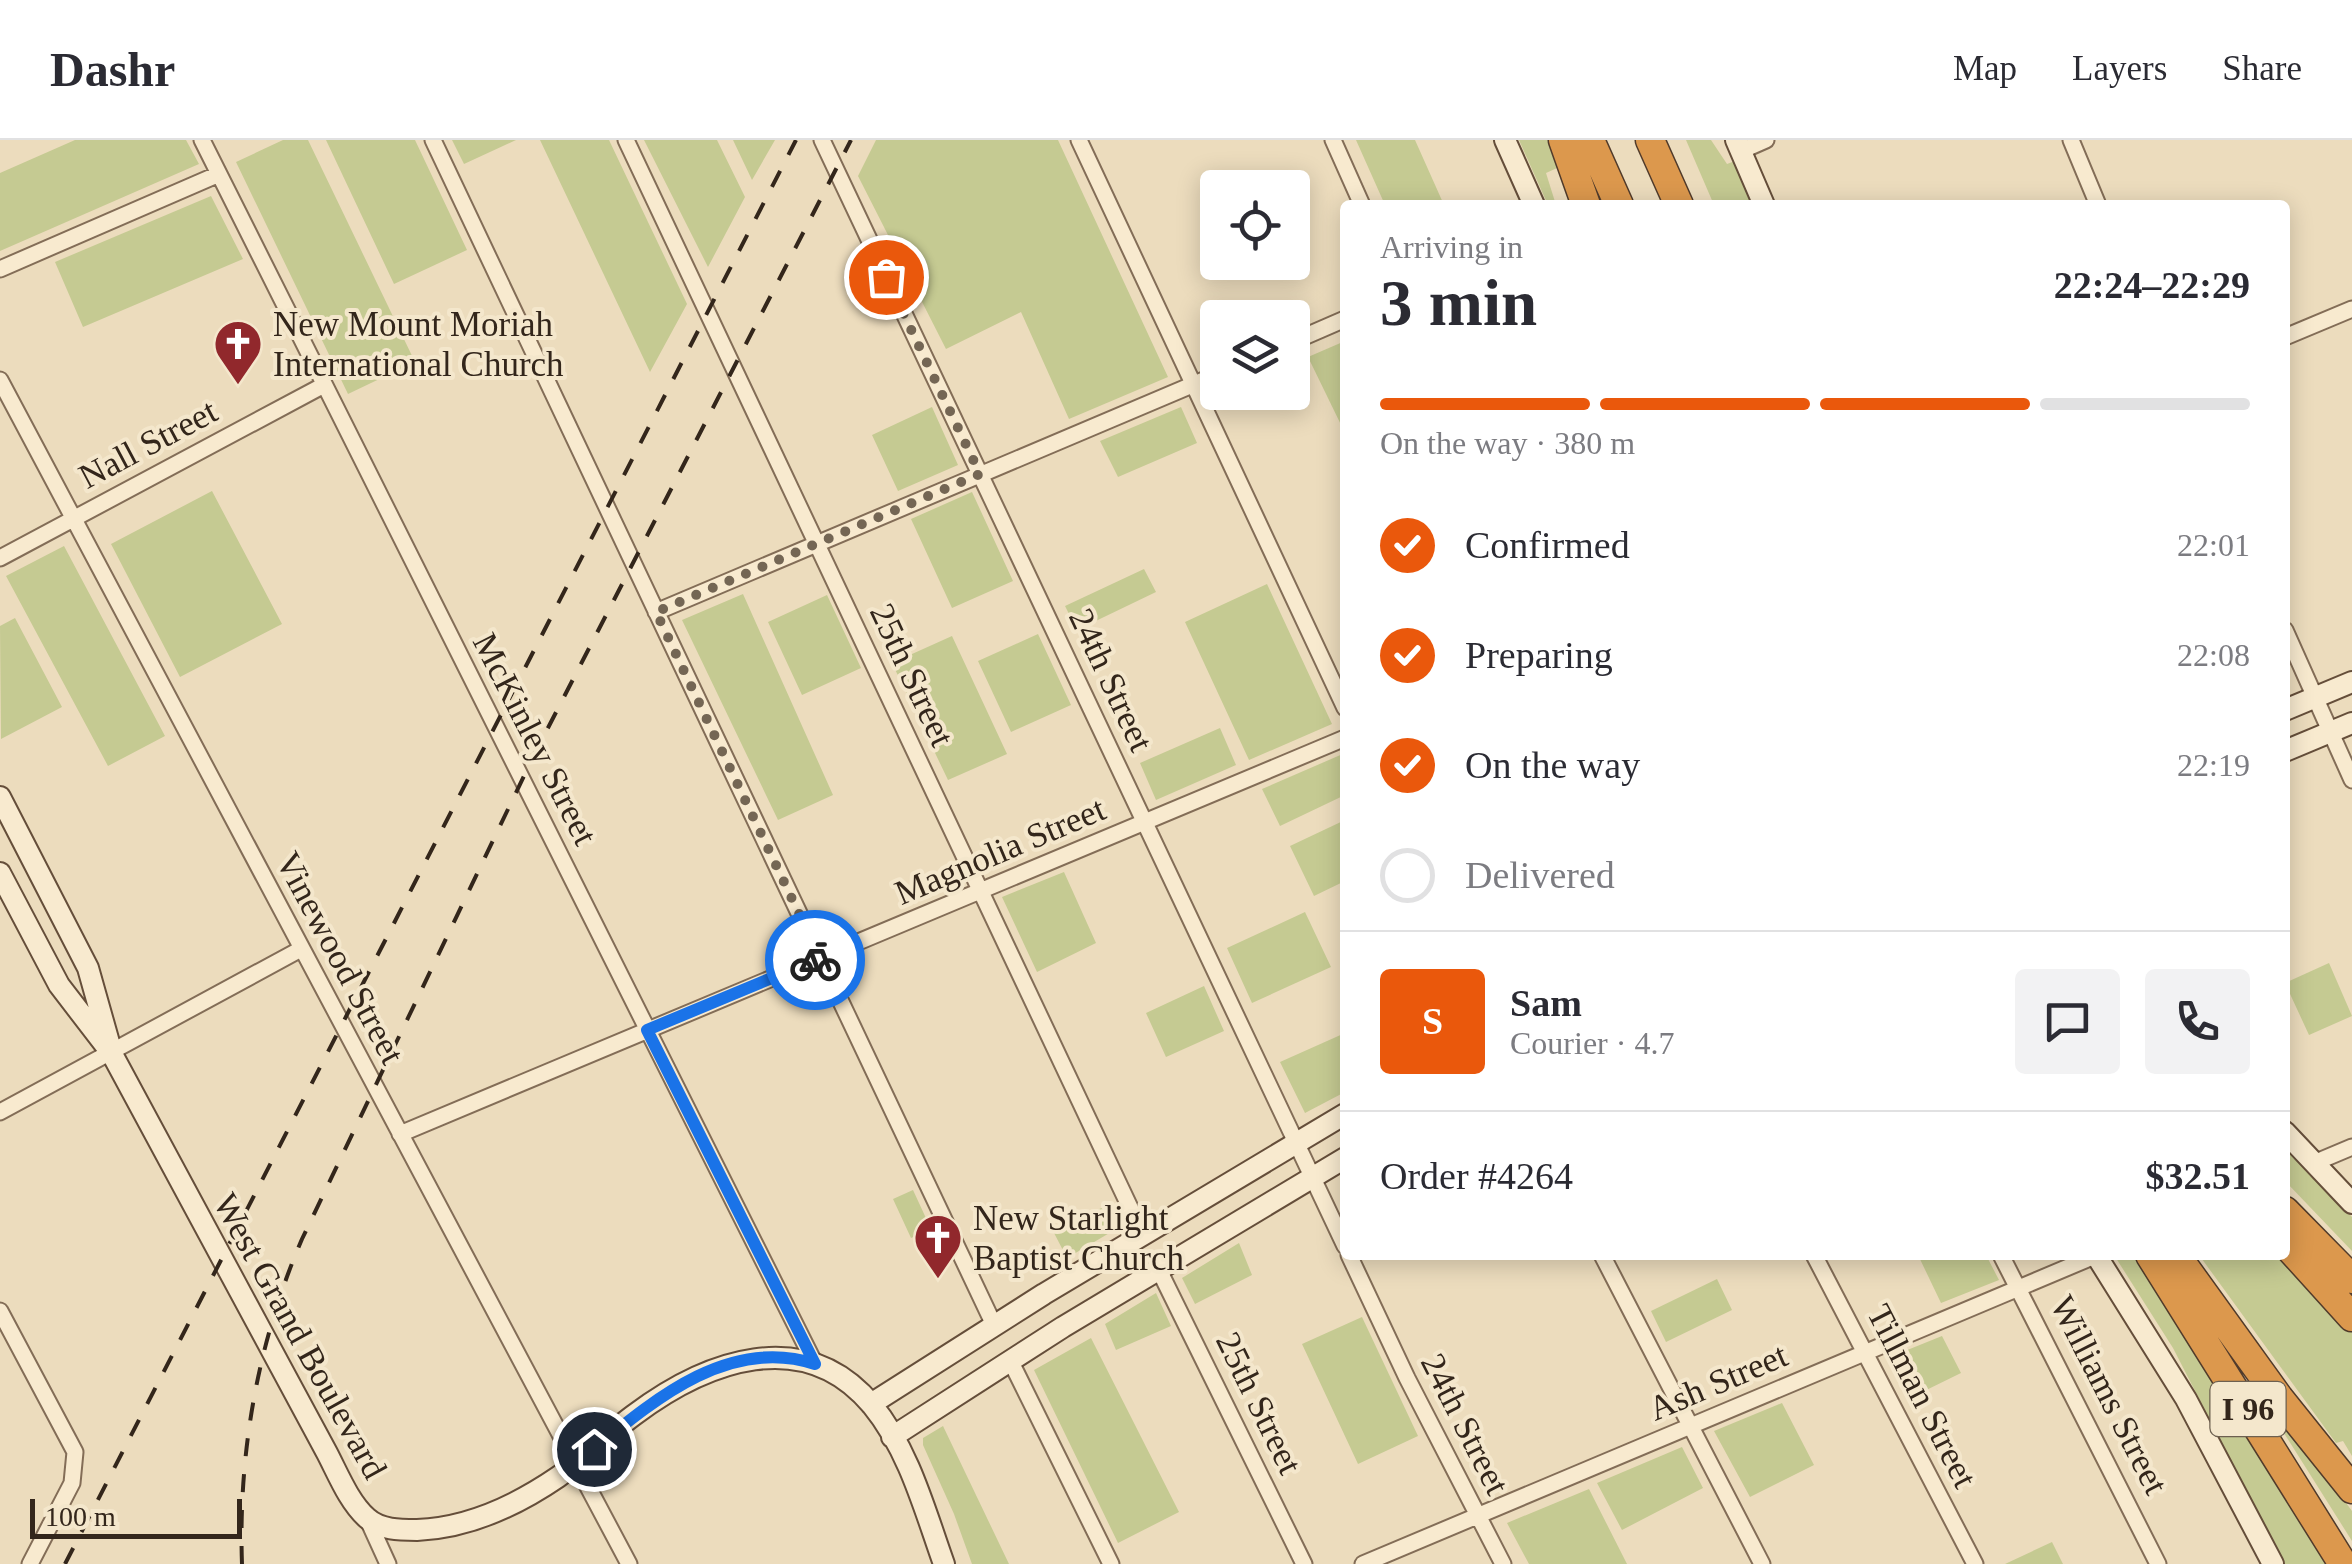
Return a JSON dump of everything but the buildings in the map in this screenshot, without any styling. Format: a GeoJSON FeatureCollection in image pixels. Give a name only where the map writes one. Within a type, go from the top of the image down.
{"type":"FeatureCollection","features":[{"type":"Feature","properties":{"kind":"highway"},"geometry":{"type":"LineString","coordinates":[[1563,140],[1584,200]]}},
{"type":"Feature","properties":{"kind":"highway"},"geometry":{"type":"LineString","coordinates":[[1590,140],[1616,200]]}},
{"type":"Feature","properties":{"kind":"highway"},"geometry":{"type":"LineString","coordinates":[[1650,140],[1677,200]]}},
{"type":"Feature","properties":{"kind":"highway"},"geometry":{"type":"LineString","coordinates":[[2290,1216],[2352,1280]]}},
{"type":"Feature","properties":{"kind":"highway"},"geometry":{"type":"LineString","coordinates":[[2290,1249],[2352,1316]]}},
{"type":"Feature","properties":{"kind":"highway","name":"I 96"},"geometry":{"type":"LineString","coordinates":[[2153,1260],[2343,1564]]}},
{"type":"Feature","properties":{"kind":"highway"},"geometry":{"type":"LineString","coordinates":[[2180,1260],[2279,1398],[2352,1489]]}},
{"type":"Feature","properties":{"kind":"main road"},"geometry":{"type":"LineString","coordinates":[[1506,140],[1532,200]]}},
{"type":"Feature","properties":{"kind":"main road"},"geometry":{"type":"LineString","coordinates":[[1738,145],[1762,200]]}},
{"type":"Feature","properties":{"kind":"main road"},"geometry":{"type":"LineString","coordinates":[[2290,708],[2352,682]]}},
{"type":"Feature","properties":{"kind":"main road"},"geometry":{"type":"LineString","coordinates":[[2290,749],[2352,722]]}},
{"type":"Feature","properties":{"kind":"main road","name":"West Grand Boulevard"},"geometry":{"type":"LineString","coordinates":[[0,797],[8,831],[88,968],[112,1054]]}},
{"type":"Feature","properties":{"kind":"main road","name":"West Grand Boulevard"},"geometry":{"type":"LineString","coordinates":[[0,873],[59,985],[112,1054],[327,1454],[367,1518],[378,1525],[409,1530],[459,1524],[506,1506],[555,1479],[638,1412],[710,1370],[773,1357],[815,1364],[846,1381],[871,1404],[917,1490],[944,1564]]}},
{"type":"Feature","properties":{"kind":"main road"},"geometry":{"type":"LineString","coordinates":[[871,1404],[1044,1294],[1340,1116]]}},
{"type":"Feature","properties":{"kind":"main road"},"geometry":{"type":"LineString","coordinates":[[2290,1137],[2352,1203]]}},
{"type":"Feature","properties":{"kind":"main road"},"geometry":{"type":"LineString","coordinates":[[892,1437],[1063,1326],[1340,1161]]}},
{"type":"Feature","properties":{"kind":"main road"},"geometry":{"type":"LineString","coordinates":[[1248,1171],[1267,1182],[1267,1206]]}},
{"type":"Feature","properties":{"kind":"main road"},"geometry":{"type":"LineString","coordinates":[[2099,1260],[2186,1399],[2273,1564]]}},
{"type":"Feature","properties":{"kind":"main road"},"geometry":{"type":"LineString","coordinates":[[1092,1266],[1092,1289],[1110,1298]]}},
{"type":"Feature","properties":{"kind":"main road"},"geometry":{"type":"LineString","coordinates":[[1044,1294],[1062,1306],[1063,1326]]}},
{"type":"Feature","properties":{"kind":"street","name":"McKinley Street"},"geometry":{"type":"LineString","coordinates":[[202,140],[815,1364]]}},
{"type":"Feature","properties":{"kind":"street"},"geometry":{"type":"LineString","coordinates":[[433,140],[994,1325]]}},
{"type":"Feature","properties":{"kind":"street","name":"25th Street"},"geometry":{"type":"LineString","coordinates":[[626,140],[1144,1235]]}},
{"type":"Feature","properties":{"kind":"street","name":"24th Street"},"geometry":{"type":"LineString","coordinates":[[822,140],[1340,1236]]}},
{"type":"Feature","properties":{"kind":"street"},"geometry":{"type":"LineString","coordinates":[[1079,140],[1340,697]]}},
{"type":"Feature","properties":{"kind":"street"},"geometry":{"type":"LineString","coordinates":[[1334,140],[1360,200]]}},
{"type":"Feature","properties":{"kind":"street"},"geometry":{"type":"LineString","coordinates":[[1738,145],[1766,140]]}},
{"type":"Feature","properties":{"kind":"street"},"geometry":{"type":"LineString","coordinates":[[2071,140],[2096,200]]}},
{"type":"Feature","properties":{"kind":"street"},"geometry":{"type":"LineString","coordinates":[[0,269],[219,174]]}},
{"type":"Feature","properties":{"kind":"street"},"geometry":{"type":"LineString","coordinates":[[2290,334],[2352,310]]}},
{"type":"Feature","properties":{"kind":"street"},"geometry":{"type":"LineString","coordinates":[[1310,334],[1340,321]]}},
{"type":"Feature","properties":{"kind":"street","name":"Vinewood Street"},"geometry":{"type":"LineString","coordinates":[[0,380],[629,1564]]}},
{"type":"Feature","properties":{"kind":"street"},"geometry":{"type":"LineString","coordinates":[[656,612],[1200,381]]}},
{"type":"Feature","properties":{"kind":"street","name":"Nall Street"},"geometry":{"type":"LineString","coordinates":[[0,558],[324,385]]}},
{"type":"Feature","properties":{"kind":"street"},"geometry":{"type":"LineString","coordinates":[[2290,641],[2352,780]]}},
{"type":"Feature","properties":{"kind":"street","name":"Magnolia Street"},"geometry":{"type":"LineString","coordinates":[[400,1134],[1340,740]]}},
{"type":"Feature","properties":{"kind":"street"},"geometry":{"type":"LineString","coordinates":[[0,1112],[302,949]]}},
{"type":"Feature","properties":{"kind":"street"},"geometry":{"type":"LineString","coordinates":[[2314,1163],[2352,1147]]}},
{"type":"Feature","properties":{"kind":"street","name":"24th Street"},"geometry":{"type":"LineString","coordinates":[[1351,1260],[1503,1564]]}},
{"type":"Feature","properties":{"kind":"street"},"geometry":{"type":"LineString","coordinates":[[1605,1260],[1762,1564]]}},
{"type":"Feature","properties":{"kind":"street","name":"Tillman Street"},"geometry":{"type":"LineString","coordinates":[[1817,1260],[1975,1564]]}},
{"type":"Feature","properties":{"kind":"street","name":"Williams Street"},"geometry":{"type":"LineString","coordinates":[[2004,1260],[2158,1564]]}},
{"type":"Feature","properties":{"kind":"street","name":"Ash Street"},"geometry":{"type":"LineString","coordinates":[[1363,1564],[2084,1260]]}},
{"type":"Feature","properties":{"kind":"street","name":"25th Street"},"geometry":{"type":"LineString","coordinates":[[1159,1270],[1304,1564]]}},
{"type":"Feature","properties":{"kind":"street"},"geometry":{"type":"LineString","coordinates":[[0,1311],[75,1452],[72,1483],[30,1564]]}},
{"type":"Feature","properties":{"kind":"street"},"geometry":{"type":"LineString","coordinates":[[1010,1360],[1111,1564]]}},
{"type":"Feature","properties":{"kind":"street"},"geometry":{"type":"LineString","coordinates":[[367,1518],[388,1564]]}},
{"type":"Feature","properties":{"kind":"green space"},"geometry":{"type":"Polygon","coordinates":[[[75,140],[186,140],[199,164],[0,251],[0,173],[75,140]]]}},
{"type":"Feature","properties":{"kind":"green space"},"geometry":{"type":"Polygon","coordinates":[[[283,140],[308,140],[415,362],[348,394],[236,162],[283,140]]]}},
{"type":"Feature","properties":{"kind":"green space"},"geometry":{"type":"Polygon","coordinates":[[[326,140],[415,140],[467,250],[394,284],[326,140]]]}},
{"type":"Feature","properties":{"kind":"green space"},"geometry":{"type":"Polygon","coordinates":[[[452,140],[516,140],[464,164],[452,140]]]}},
{"type":"Feature","properties":{"kind":"green space"},"geometry":{"type":"Polygon","coordinates":[[[540,140],[609,140],[687,304],[650,372],[540,140]]]}},
{"type":"Feature","properties":{"kind":"green space"},"geometry":{"type":"Polygon","coordinates":[[[644,140],[717,140],[745,197],[708,267],[644,140]]]}},
{"type":"Feature","properties":{"kind":"green space"},"geometry":{"type":"Polygon","coordinates":[[[733,140],[775,140],[752,180],[733,140]]]}},
{"type":"Feature","properties":{"kind":"green space"},"geometry":{"type":"Polygon","coordinates":[[[876,140],[1058,140],[1168,377],[1069,419],[1021,312],[946,349],[858,176],[876,140]]]}},
{"type":"Feature","properties":{"kind":"green space"},"geometry":{"type":"Polygon","coordinates":[[[1356,140],[1415,140],[1442,200],[1383,200],[1356,140]]]}},
{"type":"Feature","properties":{"kind":"green space"},"geometry":{"type":"Polygon","coordinates":[[[1519,140],[1557,140],[1566,164],[1546,173],[1554,200],[1546,200],[1519,140]]]}},
{"type":"Feature","properties":{"kind":"green space"},"geometry":{"type":"Polygon","coordinates":[[[1686,140],[1711,140],[1727,164],[1735,161],[1752,200],[1712,200],[1686,140]]]}},
{"type":"Feature","properties":{"kind":"green space"},"geometry":{"type":"Polygon","coordinates":[[[211,196],[243,259],[83,327],[55,262],[211,196]]]}},
{"type":"Feature","properties":{"kind":"green space"},"geometry":{"type":"Polygon","coordinates":[[[1340,343],[1340,423],[1310,356],[1340,343]]]}},
{"type":"Feature","properties":{"kind":"green space"},"geometry":{"type":"Polygon","coordinates":[[[932,407],[958,465],[898,491],[872,435],[932,407]]]}},
{"type":"Feature","properties":{"kind":"green space"},"geometry":{"type":"Polygon","coordinates":[[[1181,407],[1197,443],[1118,477],[1100,441],[1181,407]]]}},
{"type":"Feature","properties":{"kind":"green space"},"geometry":{"type":"Polygon","coordinates":[[[212,491],[282,624],[180,677],[111,544],[212,491]]]}},
{"type":"Feature","properties":{"kind":"green space"},"geometry":{"type":"Polygon","coordinates":[[[972,492],[1013,581],[952,608],[911,519],[972,492]]]}},
{"type":"Feature","properties":{"kind":"green space"},"geometry":{"type":"Polygon","coordinates":[[[64,546],[165,736],[108,766],[6,576],[64,546]]]}},
{"type":"Feature","properties":{"kind":"green space"},"geometry":{"type":"Polygon","coordinates":[[[1144,569],[1156,592],[1077,630],[1065,606],[1144,569]]]}},
{"type":"Feature","properties":{"kind":"green space"},"geometry":{"type":"Polygon","coordinates":[[[1267,584],[1332,724],[1249,760],[1185,622],[1267,584]]]}},
{"type":"Feature","properties":{"kind":"green space"},"geometry":{"type":"Polygon","coordinates":[[[743,594],[833,795],[778,820],[682,620],[743,594]]]}},
{"type":"Feature","properties":{"kind":"green space"},"geometry":{"type":"Polygon","coordinates":[[[827,595],[861,668],[802,695],[768,622],[827,595]]]}},
{"type":"Feature","properties":{"kind":"green space"},"geometry":{"type":"Polygon","coordinates":[[[15,618],[62,707],[1,739],[0,626],[15,618]]]}},
{"type":"Feature","properties":{"kind":"green space"},"geometry":{"type":"Polygon","coordinates":[[[1038,634],[1071,705],[1011,732],[978,661],[1038,634]]]}},
{"type":"Feature","properties":{"kind":"green space"},"geometry":{"type":"Polygon","coordinates":[[[952,636],[1007,754],[948,780],[892,663],[952,636]]]}},
{"type":"Feature","properties":{"kind":"green space"},"geometry":{"type":"Polygon","coordinates":[[[1220,728],[1236,765],[1156,800],[1140,763],[1220,728]]]}},
{"type":"Feature","properties":{"kind":"green space"},"geometry":{"type":"Polygon","coordinates":[[[1340,755],[1340,797],[1280,826],[1262,789],[1340,755]]]}},
{"type":"Feature","properties":{"kind":"green space"},"geometry":{"type":"Polygon","coordinates":[[[1340,822],[1340,883],[1314,896],[1290,846],[1340,822]]]}},
{"type":"Feature","properties":{"kind":"green space"},"geometry":{"type":"Polygon","coordinates":[[[1064,872],[1096,943],[1037,972],[1002,897],[1064,872]]]}},
{"type":"Feature","properties":{"kind":"green space"},"geometry":{"type":"Polygon","coordinates":[[[1305,912],[1331,967],[1252,1003],[1227,948],[1305,912]]]}},
{"type":"Feature","properties":{"kind":"green space"},"geometry":{"type":"Polygon","coordinates":[[[2329,963],[2352,1016],[2309,1035],[2290,994],[2290,981],[2329,963]]]}},
{"type":"Feature","properties":{"kind":"green space"},"geometry":{"type":"Polygon","coordinates":[[[1204,986],[1224,1031],[1166,1057],[1146,1013],[1204,986]]]}},
{"type":"Feature","properties":{"kind":"green space"},"geometry":{"type":"Polygon","coordinates":[[[1340,1035],[1340,1095],[1305,1113],[1280,1062],[1340,1035]]]}},
{"type":"Feature","properties":{"kind":"green space"},"geometry":{"type":"Polygon","coordinates":[[[2290,1149],[2352,1217],[2352,1251],[2290,1186],[2290,1149]]]}},
{"type":"Feature","properties":{"kind":"green space"},"geometry":{"type":"Polygon","coordinates":[[[913,1190],[931,1229],[911,1238],[893,1199],[913,1190]]]}},
{"type":"Feature","properties":{"kind":"green space"},"geometry":{"type":"Polygon","coordinates":[[[1112,1203],[1123,1225],[1067,1258],[1053,1231],[1112,1203]]]}},
{"type":"Feature","properties":{"kind":"green space"},"geometry":{"type":"Polygon","coordinates":[[[1239,1243],[1252,1275],[1195,1304],[1182,1278],[1239,1243]]]}},
{"type":"Feature","properties":{"kind":"green space"},"geometry":{"type":"Polygon","coordinates":[[[1920,1260],[1989,1260],[1999,1280],[1941,1303],[1920,1260]]]}},
{"type":"Feature","properties":{"kind":"green space"},"geometry":{"type":"Polygon","coordinates":[[[2117,1260],[2143,1260],[2329,1564],[2284,1564],[2173,1348],[2117,1260]]]}},
{"type":"Feature","properties":{"kind":"green space"},"geometry":{"type":"Polygon","coordinates":[[[2203,1260],[2287,1260],[2352,1331],[2352,1456],[2343,1441],[2336,1443],[2203,1260]]]}},
{"type":"Feature","properties":{"kind":"green space"},"geometry":{"type":"Polygon","coordinates":[[[1717,1279],[1732,1310],[1666,1342],[1651,1311],[1717,1279]]]}},
{"type":"Feature","properties":{"kind":"green space"},"geometry":{"type":"Polygon","coordinates":[[[1156,1293],[1171,1326],[1116,1350],[1105,1324],[1156,1293]]]}},
{"type":"Feature","properties":{"kind":"green space"},"geometry":{"type":"Polygon","coordinates":[[[1362,1317],[1418,1436],[1358,1464],[1302,1344],[1362,1317]]]}},
{"type":"Feature","properties":{"kind":"green space"},"geometry":{"type":"Polygon","coordinates":[[[1942,1336],[1961,1373],[1910,1398],[1890,1357],[1942,1336]]]}},
{"type":"Feature","properties":{"kind":"green space"},"geometry":{"type":"Polygon","coordinates":[[[1091,1338],[1179,1512],[1118,1543],[1034,1370],[1091,1338]]]}},
{"type":"Feature","properties":{"kind":"green space"},"geometry":{"type":"Polygon","coordinates":[[[2265,1393],[2352,1511],[2352,1541],[2260,1395],[2265,1393]]]}},
{"type":"Feature","properties":{"kind":"green space"},"geometry":{"type":"Polygon","coordinates":[[[1782,1403],[1814,1465],[1750,1497],[1714,1431],[1782,1403]]]}},
{"type":"Feature","properties":{"kind":"green space"},"geometry":{"type":"Polygon","coordinates":[[[943,1426],[1009,1564],[972,1564],[923,1445],[923,1438],[943,1426]]]}},
{"type":"Feature","properties":{"kind":"green space"},"geometry":{"type":"Polygon","coordinates":[[[1682,1447],[1703,1488],[1622,1530],[1597,1483],[1682,1447]]]}},
{"type":"Feature","properties":{"kind":"green space"},"geometry":{"type":"Polygon","coordinates":[[[1589,1489],[1627,1564],[1529,1564],[1507,1523],[1589,1489]]]}},
{"type":"Feature","properties":{"kind":"green space"},"geometry":{"type":"Polygon","coordinates":[[[2052,1542],[2063,1564],[2005,1564],[2052,1542]]]}},
{"type":"Feature","properties":{"kind":"railway"},"geometry":{"type":"LineString","coordinates":[[65,1564],[796,140]]}},
{"type":"Feature","properties":{"kind":"railway"},"geometry":{"type":"LineString","coordinates":[[242,1564],[244,1481],[254,1398],[274,1317],[302,1239],[534,755],[851,140]]}},
{"type":"Feature","properties":{"kind":"way so far"},"geometry":{"type":"LineString","coordinates":[[815,960],[820,958],[656,612],[980,474],[886,277]]}},
{"type":"Feature","properties":{"kind":"place","name":"New Mount Moriah International Church"},"geometry":{"type":"Point","coordinates":[238,386]}},
{"type":"Feature","properties":{"kind":"place","name":"New Starlight Baptist Church"},"geometry":{"type":"Point","coordinates":[938,1280]}},
{"type":"Feature","properties":{"kind":"route"},"geometry":{"type":"LineString","coordinates":[[594,1449],[638,1412],[710,1370],[773,1357],[815,1364],[647,1030],[815,960]]}}]}
